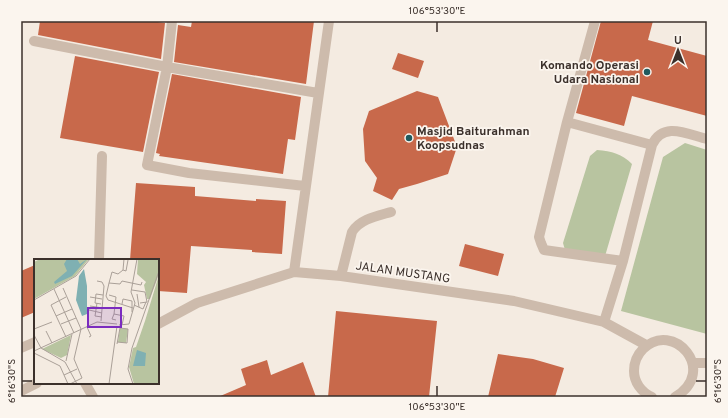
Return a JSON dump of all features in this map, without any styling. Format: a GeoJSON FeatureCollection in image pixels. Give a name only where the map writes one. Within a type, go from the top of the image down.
{"type":"FeatureCollection","features":[{"type":"Feature","properties":{"kind":"lane"},"geometry":{"type":"LineString","coordinates":[[172,21],[167,66],[147,165],[189,173],[305,186]]}},
{"type":"Feature","properties":{"kind":"lane"},"geometry":{"type":"LineString","coordinates":[[294,272],[329,21]]}},
{"type":"Feature","properties":{"kind":"lane"},"geometry":{"type":"LineString","coordinates":[[595,21],[567,122],[539,236],[544,250],[622,260]]}},
{"type":"Feature","properties":{"kind":"lane"},"geometry":{"type":"LineString","coordinates":[[34,41],[318,93]]}},
{"type":"Feature","properties":{"kind":"lane"},"geometry":{"type":"LineString","coordinates":[[567,122],[652,145]]}},
{"type":"Feature","properties":{"kind":"lane"},"geometry":{"type":"LineString","coordinates":[[604,322],[652,145],[655,139],[660,134],[670,130],[707,139]]}},
{"type":"Feature","properties":{"kind":"lane"},"geometry":{"type":"LineString","coordinates":[[99,259],[102,156]]}},
{"type":"Feature","properties":{"kind":"lane"},"geometry":{"type":"LineString","coordinates":[[341,276],[352,232],[355,226],[360,222],[391,212]]}},
{"type":"Feature","properties":{"kind":"lane","name":"JALAN MUSTANG"},"geometry":{"type":"LineString","coordinates":[[159,323],[196,303],[294,272],[341,276],[514,301],[604,322],[646,345]]}},
{"type":"Feature","properties":{"kind":"lane"},"geometry":{"type":"LineString","coordinates":[[648,396],[638,386],[634,376],[634,364],[638,353],[646,345],[657,340],[669,340],[680,344],[688,353],[692,363],[693,373],[690,384],[683,392],[674,397]]}},
{"type":"Feature","properties":{"kind":"lane"},"geometry":{"type":"LineString","coordinates":[[21,348],[34,342]]}},
{"type":"Feature","properties":{"kind":"lane"},"geometry":{"type":"LineString","coordinates":[[692,363],[707,363]]}},
{"type":"Feature","properties":{"kind":"lane"},"geometry":{"type":"LineString","coordinates":[[21,391],[35,384]]}},
{"type":"Feature","properties":{"kind":"lane"},"geometry":{"type":"LineString","coordinates":[[86,384],[93,397]]}},
{"type":"Feature","properties":{"kind":"green space"},"geometry":{"type":"Polygon","coordinates":[[[685,143],[707,150],[707,334],[621,311],[663,157],[685,143]]]}},
{"type":"Feature","properties":{"kind":"green space"},"geometry":{"type":"Polygon","coordinates":[[[597,150],[616,154],[632,164],[603,263],[565,250],[563,243],[590,156],[597,150]]]}},
{"type":"Feature","properties":{"kind":"building"},"geometry":{"type":"Polygon","coordinates":[[[40,21],[150,21],[165,23],[161,59],[38,35],[40,21]]]}},
{"type":"Feature","properties":{"kind":"building"},"geometry":{"type":"Polygon","coordinates":[[[192,21],[314,21],[306,84],[174,62],[178,25],[191,27],[192,21]]]}},
{"type":"Feature","properties":{"kind":"building","name":"Komando Operasi Udara Nasional"},"geometry":{"type":"Polygon","coordinates":[[[601,21],[653,21],[648,40],[707,56],[707,116],[632,96],[624,126],[576,113],[601,21]]]}},
{"type":"Feature","properties":{"kind":"building"},"geometry":{"type":"Polygon","coordinates":[[[398,53],[424,61],[418,78],[392,69],[398,53]]]}},
{"type":"Feature","properties":{"kind":"building"},"geometry":{"type":"Polygon","coordinates":[[[75,56],[159,72],[143,152],[60,138],[75,56]]]}},
{"type":"Feature","properties":{"kind":"building"},"geometry":{"type":"Polygon","coordinates":[[[172,74],[301,97],[295,140],[288,139],[283,174],[159,156],[160,154],[156,153],[172,74]]]}},
{"type":"Feature","properties":{"kind":"building","name":"Masjid Baiturahman Koopsudnas"},"geometry":{"type":"Polygon","coordinates":[[[417,91],[438,97],[457,147],[448,174],[399,189],[392,200],[373,191],[377,178],[365,161],[363,129],[369,111],[417,91]]]}},
{"type":"Feature","properties":{"kind":"building"},"geometry":{"type":"Polygon","coordinates":[[[136,183],[195,187],[195,196],[256,201],[256,199],[286,201],[282,254],[252,252],[252,250],[191,246],[187,293],[159,291],[159,259],[130,259],[136,183]]]}},
{"type":"Feature","properties":{"kind":"building"},"geometry":{"type":"Polygon","coordinates":[[[465,244],[504,254],[498,276],[459,266],[465,244]]]}},
{"type":"Feature","properties":{"kind":"building"},"geometry":{"type":"Polygon","coordinates":[[[34,265],[34,312],[21,318],[21,271],[34,265]]]}},
{"type":"Feature","properties":{"kind":"building"},"geometry":{"type":"Polygon","coordinates":[[[336,311],[437,321],[429,397],[328,397],[336,311]]]}},
{"type":"Feature","properties":{"kind":"building"},"geometry":{"type":"Polygon","coordinates":[[[498,354],[533,359],[564,368],[555,397],[488,397],[498,354]]]}},
{"type":"Feature","properties":{"kind":"building"},"geometry":{"type":"Polygon","coordinates":[[[267,360],[271,375],[303,362],[316,397],[218,397],[246,385],[241,369],[267,360]]]}},
{"type":"Feature","properties":{"kind":"place","name":"Komando Operasi Udara Nasional"},"geometry":{"type":"Point","coordinates":[647,72]}},
{"type":"Feature","properties":{"kind":"place","name":"Masjid Baiturahman Koopsudnas"},"geometry":{"type":"Point","coordinates":[409,138]}}]}
